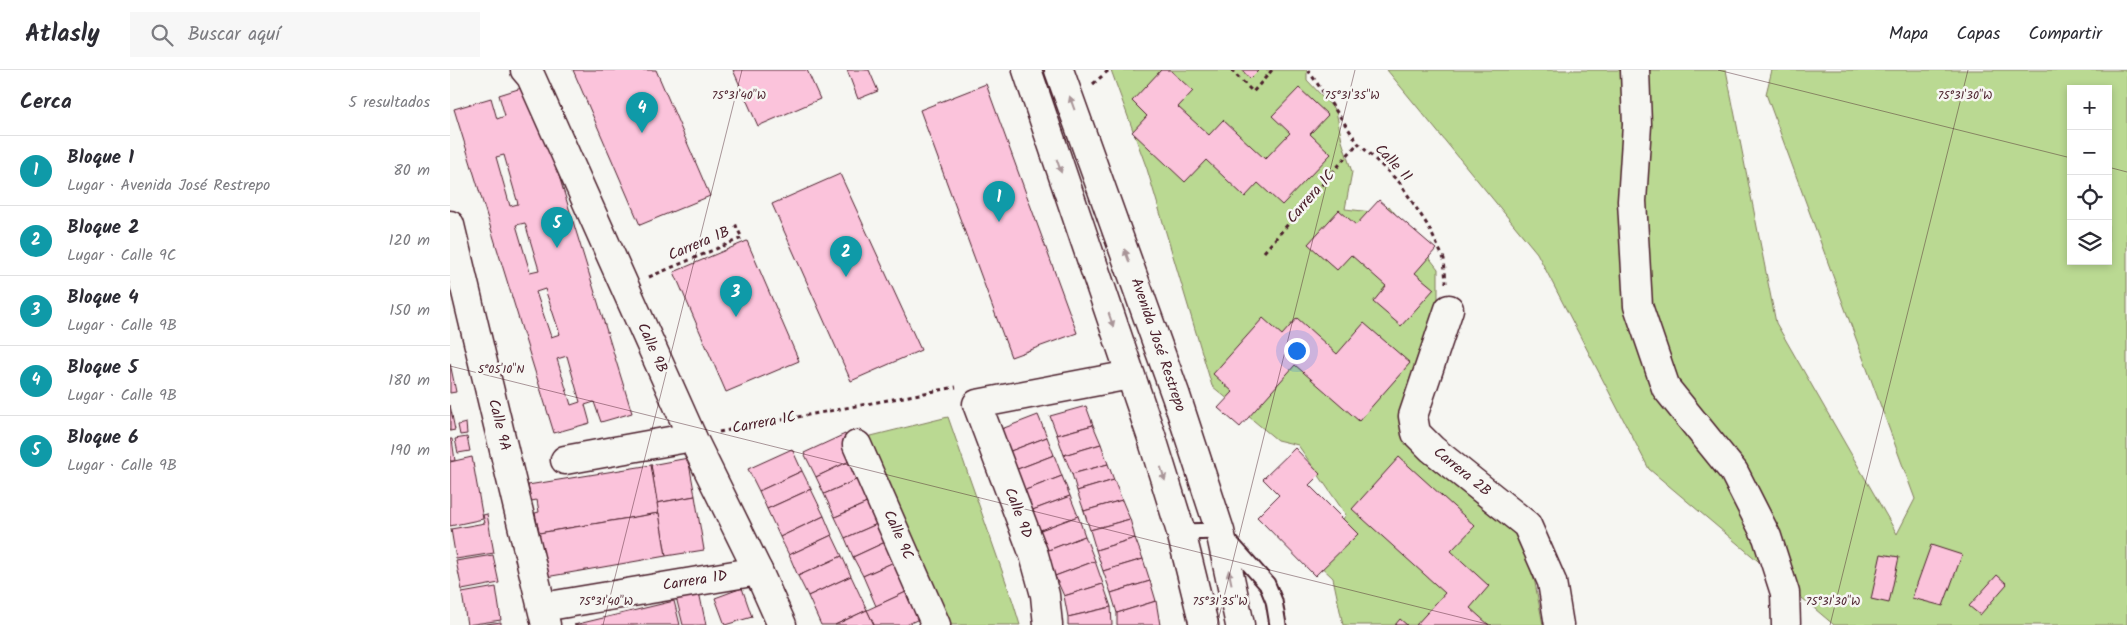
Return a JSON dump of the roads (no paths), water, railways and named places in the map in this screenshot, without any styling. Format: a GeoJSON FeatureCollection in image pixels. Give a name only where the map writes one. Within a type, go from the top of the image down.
{"type":"FeatureCollection","features":[{"type":"Feature","properties":{"kind":"street","name":"Calle 9B"},"geometry":{"type":"LineString","coordinates":[[525,70],[535,86],[692,437],[758,571],[782,625]]}},
{"type":"Feature","properties":{"kind":"street"},"geometry":{"type":"LineString","coordinates":[[1027,70],[1151,435],[1181,532],[1204,625]]}},
{"type":"Feature","properties":{"kind":"street","name":"Avenida José Restrepo"},"geometry":{"type":"LineString","coordinates":[[1059,70],[1176,396],[1220,531],[1240,625]]}},
{"type":"Feature","properties":{"kind":"street"},"geometry":{"type":"LineString","coordinates":[[1635,70],[1637,125],[1632,201],[1638,306],[1666,388],[1734,472],[1767,537],[1785,593],[1786,625]]}},
{"type":"Feature","properties":{"kind":"street","name":"Calle 9A"},"geometry":{"type":"LineString","coordinates":[[450,226],[456,272],[545,616]]}},
{"type":"Feature","properties":{"kind":"street","name":"Carrera 2B"},"geometry":{"type":"LineString","coordinates":[[1449,309],[1413,416],[1416,433],[1432,449],[1528,524],[1552,582],[1559,625]]}},
{"type":"Feature","properties":{"kind":"street","name":"Calle 9D"},"geometry":{"type":"LineString","coordinates":[[1048,625],[1045,595],[1034,555],[969,395],[1130,375]]}},
{"type":"Feature","properties":{"kind":"street"},"geometry":{"type":"LineString","coordinates":[[565,460],[692,437]]}},
{"type":"Feature","properties":{"kind":"street","name":"Calle 9C"},"geometry":{"type":"LineString","coordinates":[[858,445],[936,625]]}},
{"type":"Feature","properties":{"kind":"street","name":"Carrera 1D"},"geometry":{"type":"LineString","coordinates":[[545,616],[758,571]]}},
{"type":"Feature","properties":{"kind":"lane"},"geometry":{"type":"LineString","coordinates":[[1181,532],[1220,531],[1267,584],[1274,602],[1278,625]]}},
{"type":"Feature","properties":{"kind":"place","name":"Bloque 5"},"geometry":{"type":"Point","coordinates":[642,133]}},
{"type":"Feature","properties":{"kind":"place","name":"Bloque 1"},"geometry":{"type":"Point","coordinates":[999,222]}},
{"type":"Feature","properties":{"kind":"place","name":"Bloque 6"},"geometry":{"type":"Point","coordinates":[557,248]}},
{"type":"Feature","properties":{"kind":"place","name":"Bloque 2"},"geometry":{"type":"Point","coordinates":[846,277]}},
{"type":"Feature","properties":{"kind":"place","name":"Bloque 4"},"geometry":{"type":"Point","coordinates":[736,317]}}]}
